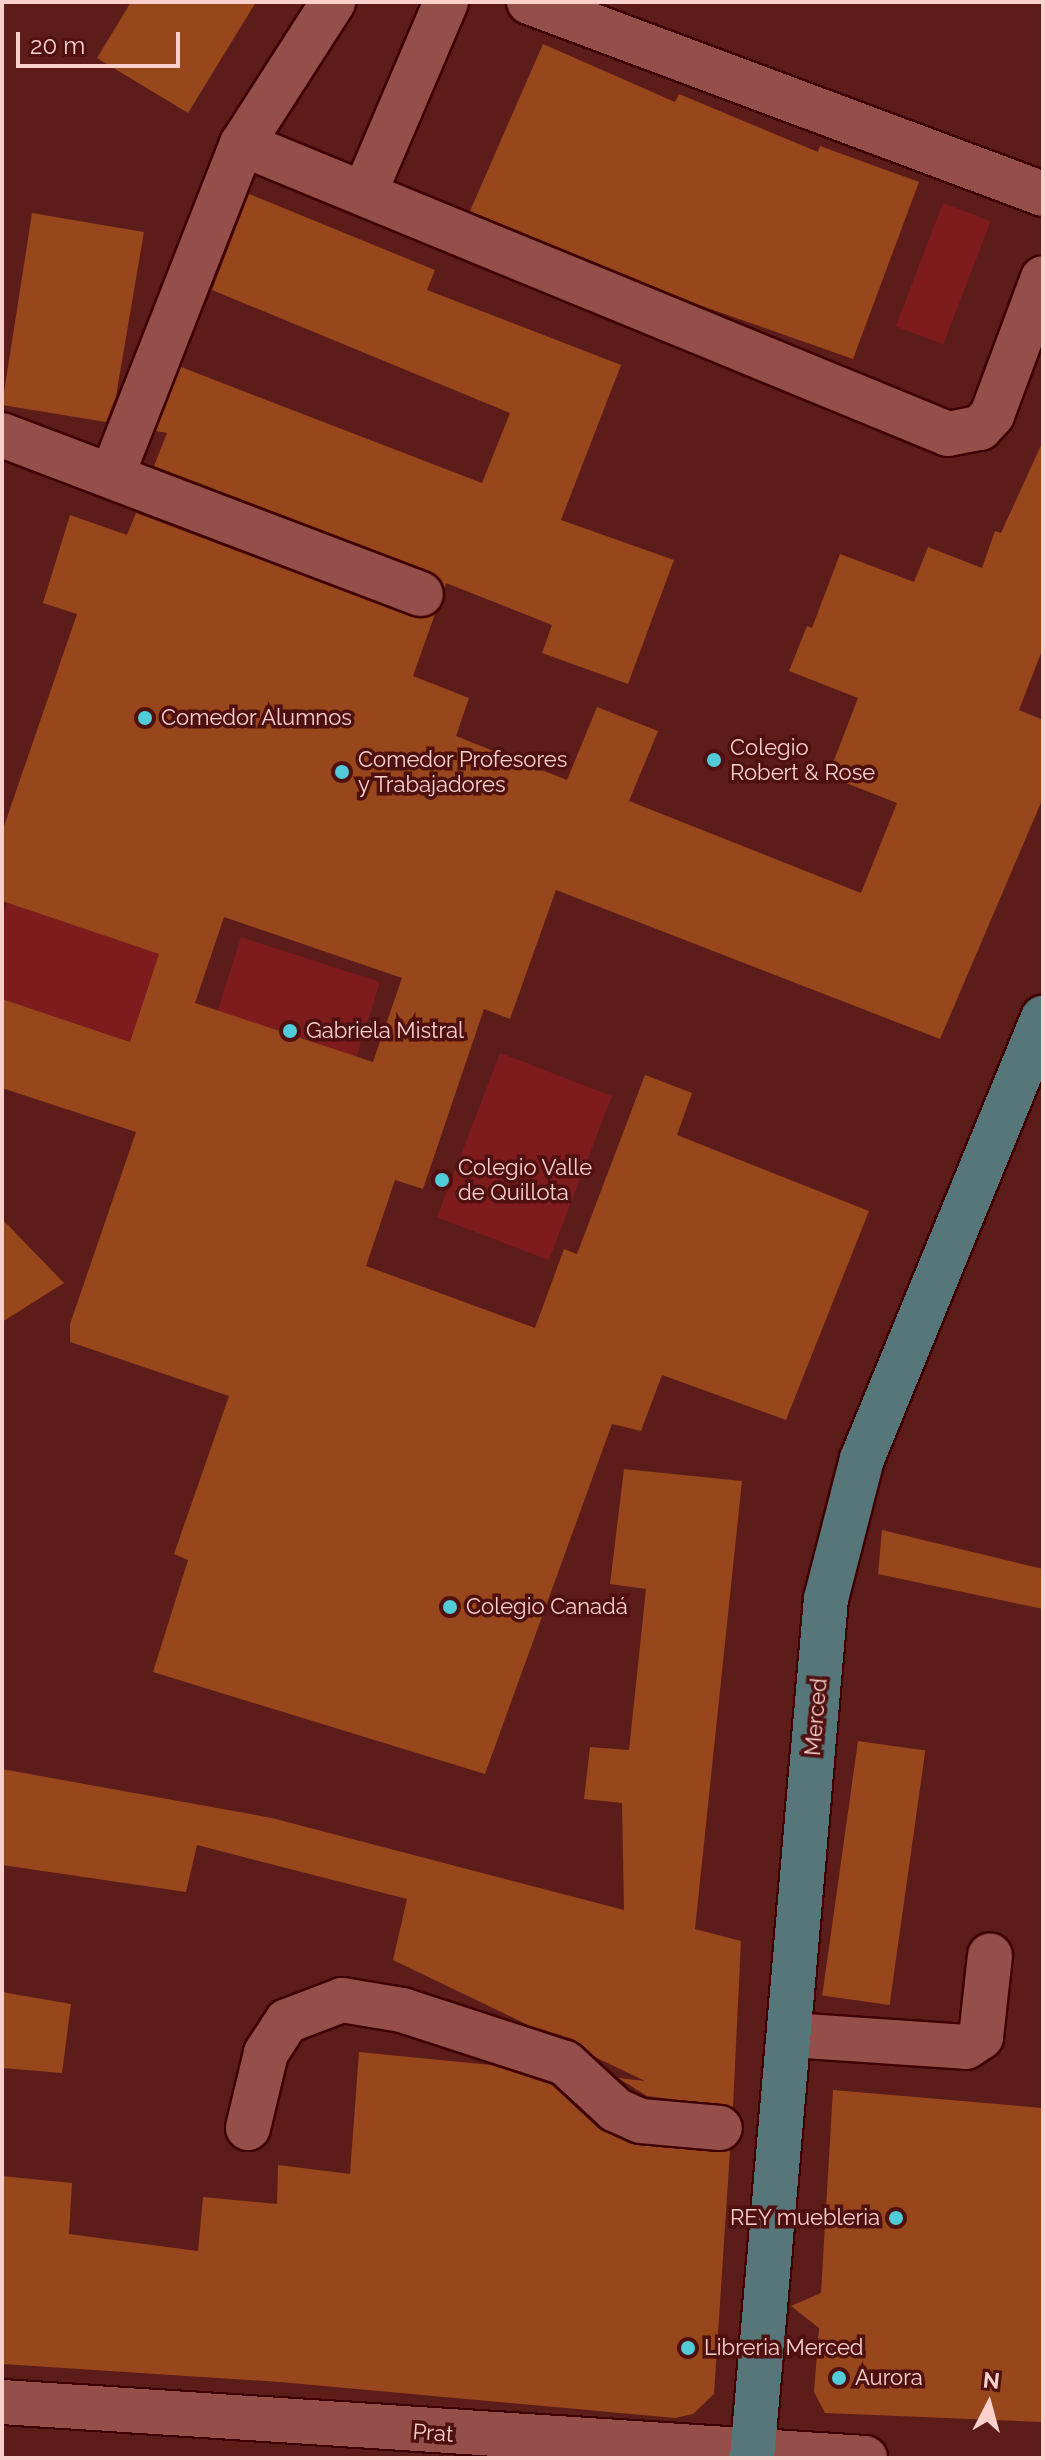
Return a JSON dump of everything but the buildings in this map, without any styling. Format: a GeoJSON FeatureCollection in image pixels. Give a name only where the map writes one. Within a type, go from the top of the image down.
{"type":"FeatureCollection","features":[{"type":"Feature","properties":{"kind":"main road","name":"Merced"},"geometry":{"type":"LineString","coordinates":[[752,2456],[783,2134],[826,1599],[847,1504],[919,1314],[1043,1018]]}},
{"type":"Feature","properties":{"kind":"street"},"geometry":{"type":"LineString","coordinates":[[113,473],[242,144],[333,2]]}},
{"type":"Feature","properties":{"kind":"street"},"geometry":{"type":"LineString","coordinates":[[365,192],[446,2]]}},
{"type":"Feature","properties":{"kind":"street"},"geometry":{"type":"LineString","coordinates":[[529,2],[1043,194]]}},
{"type":"Feature","properties":{"kind":"street"},"geometry":{"type":"LineString","coordinates":[[242,144],[948,434],[980,428],[992,415],[1043,278]]}},
{"type":"Feature","properties":{"kind":"street"},"geometry":{"type":"LineString","coordinates":[[2,435],[113,473],[421,594]]}},
{"type":"Feature","properties":{"kind":"street"},"geometry":{"type":"LineString","coordinates":[[791,2035],[966,2047],[981,2037],[990,1955]]}},
{"type":"Feature","properties":{"kind":"street"},"geometry":{"type":"LineString","coordinates":[[248,2128],[266,2053],[287,2021],[342,2000],[402,2010],[565,2063],[616,2110],[641,2121],[783,2134]]}},
{"type":"Feature","properties":{"kind":"street","name":"Prat"},"geometry":{"type":"LineString","coordinates":[[2,2402],[752,2456],[865,2458]]}},
{"type":"Feature","properties":{"kind":"shaded area"},"geometry":{"type":"Polygon","coordinates":[[[943,203],[991,221],[943,345],[896,326],[943,203]]]}},
{"type":"Feature","properties":{"kind":"shaded area"},"geometry":{"type":"Polygon","coordinates":[[[7,903],[159,954],[130,1042],[2,999],[2,919],[7,903]]]}},
{"type":"Feature","properties":{"kind":"shaded area"},"geometry":{"type":"Polygon","coordinates":[[[241,937],[380,982],[347,1087],[312,1041],[267,1027],[208,1041],[241,937]]]}},
{"type":"Feature","properties":{"kind":"shaded area"},"geometry":{"type":"Polygon","coordinates":[[[500,1053],[612,1096],[549,1260],[437,1217],[500,1053]]]}},
{"type":"Feature","properties":{"kind":"place","name":"Comedor Alumnos"},"geometry":{"type":"Point","coordinates":[145,718]}},
{"type":"Feature","properties":{"kind":"place","name":"Colegio Robert & Rose"},"geometry":{"type":"Point","coordinates":[714,760]}},
{"type":"Feature","properties":{"kind":"place","name":"Comedor Profesores y Trabajadores"},"geometry":{"type":"Point","coordinates":[342,772]}},
{"type":"Feature","properties":{"kind":"place","name":"Gabriela Mistral"},"geometry":{"type":"Point","coordinates":[290,1031]}},
{"type":"Feature","properties":{"kind":"place","name":"Colegio Valle de Quillota"},"geometry":{"type":"Point","coordinates":[442,1180]}},
{"type":"Feature","properties":{"kind":"place","name":"Colegio Canadá"},"geometry":{"type":"Point","coordinates":[450,1607]}},
{"type":"Feature","properties":{"kind":"place","name":"REY muebleria"},"geometry":{"type":"Point","coordinates":[896,2218]}},
{"type":"Feature","properties":{"kind":"place","name":"Libreria Merced"},"geometry":{"type":"Point","coordinates":[688,2348]}},
{"type":"Feature","properties":{"kind":"place","name":"Aurora"},"geometry":{"type":"Point","coordinates":[839,2378]}}]}
